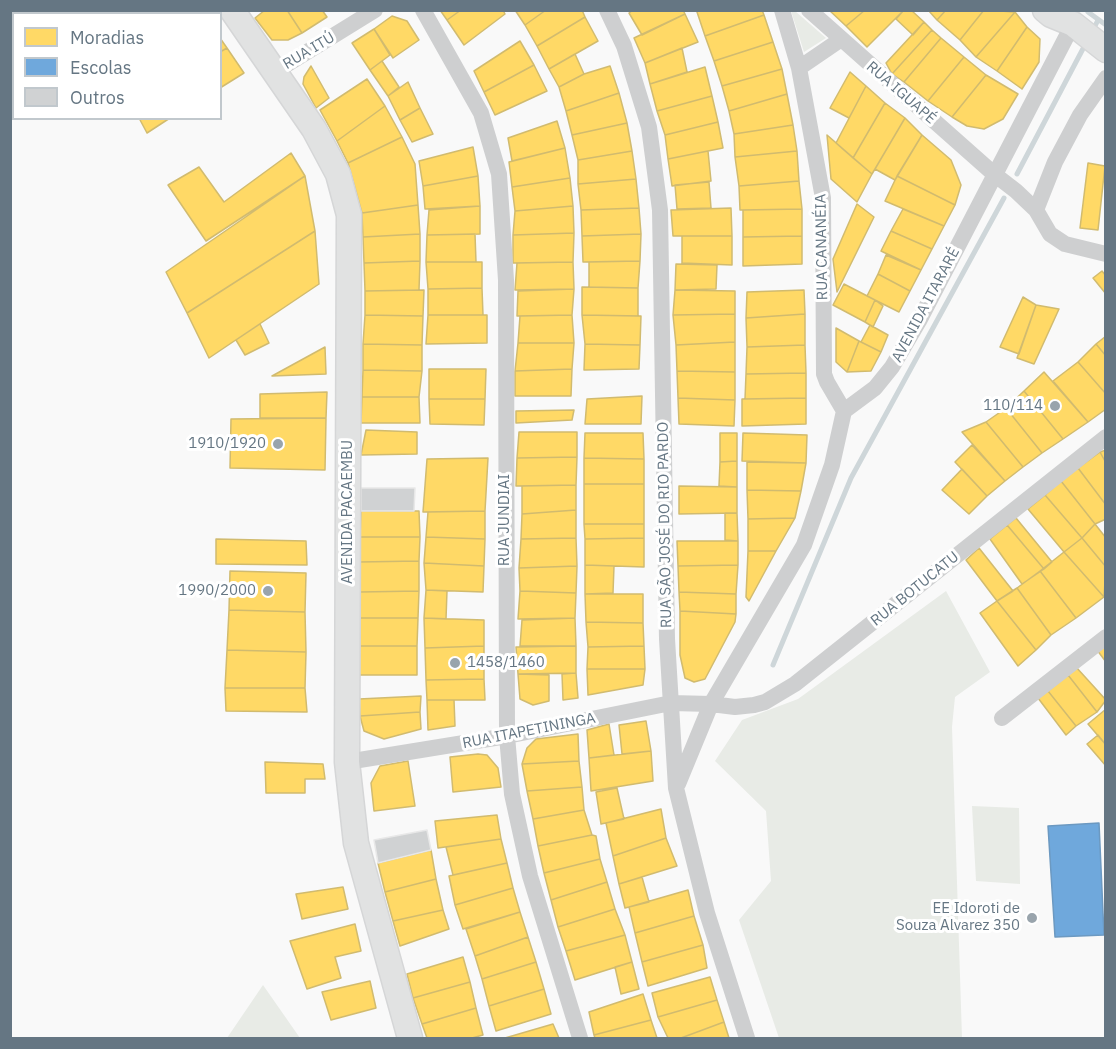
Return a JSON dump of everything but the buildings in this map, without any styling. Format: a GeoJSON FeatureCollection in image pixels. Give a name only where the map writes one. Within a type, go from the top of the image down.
{"type":"FeatureCollection","features":[{"type":"Feature","properties":{"kind":"main road","name":"AVENIDA PACAEMBU"},"geometry":{"type":"LineString","coordinates":[[232,10],[273,73],[314,129],[338,174],[349,215],[347,762],[356,843],[410,1038]]}},
{"type":"Feature","properties":{"kind":"main road"},"geometry":{"type":"LineString","coordinates":[[1056,15],[1106,50]]}},
{"type":"Feature","properties":{"kind":"street","name":"RUA ITÚ"},"geometry":{"type":"LineString","coordinates":[[273,73],[375,10]]}},
{"type":"Feature","properties":{"kind":"street","name":"RUA JUNDIAI"},"geometry":{"type":"LineString","coordinates":[[423,10],[481,113],[499,174],[506,280],[507,736],[512,794],[530,876],[580,1038]]}},
{"type":"Feature","properties":{"kind":"street","name":"RUA SÃO JOSÉ DO RIO PARDO"},"geometry":{"type":"LineString","coordinates":[[607,10],[624,46],[649,127],[660,210],[666,615],[676,788],[707,913],[747,1038]]}},
{"type":"Feature","properties":{"kind":"street","name":"RUA CANANÉIA"},"geometry":{"type":"LineString","coordinates":[[782,10],[799,68],[823,198],[823,364],[827,382],[844,411]]}},
{"type":"Feature","properties":{"kind":"street","name":"RUA IGUAPÉ"},"geometry":{"type":"LineString","coordinates":[[809,10],[1016,191],[1036,210],[1050,234],[1065,244],[1106,254]]}},
{"type":"Feature","properties":{"kind":"street","name":"AVENIDA ITARARÉ"},"geometry":{"type":"LineString","coordinates":[[844,411],[875,388],[892,367],[919,321],[994,174],[1056,15]]}},
{"type":"Feature","properties":{"kind":"street"},"geometry":{"type":"LineString","coordinates":[[799,68],[840,39]]}},
{"type":"Feature","properties":{"kind":"street"},"geometry":{"type":"LineString","coordinates":[[1036,210],[1055,162],[1080,115],[1106,78]]}},
{"type":"Feature","properties":{"kind":"street"},"geometry":{"type":"LineString","coordinates":[[676,788],[711,704],[804,545],[832,465],[844,411]]}},
{"type":"Feature","properties":{"kind":"street","name":"RUA BOTUCATU"},"geometry":{"type":"LineString","coordinates":[[711,704],[735,707],[754,705],[765,702],[795,684],[1106,437]]}},
{"type":"Feature","properties":{"kind":"street"},"geometry":{"type":"LineString","coordinates":[[1002,718],[1106,637]]}},
{"type":"Feature","properties":{"kind":"street","name":"RUA ITAPETININGA"},"geometry":{"type":"LineString","coordinates":[[347,762],[507,736],[670,703],[711,704]]}},
{"type":"Feature","properties":{"kind":"shaded area"},"geometry":{"type":"Polygon","coordinates":[[[791,11],[795,11],[826,38],[804,52],[791,11]]]}},
{"type":"Feature","properties":{"kind":"shaded area"},"geometry":{"type":"Polygon","coordinates":[[[946,591],[990,672],[955,697],[952,727],[962,1038],[779,1038],[739,920],[771,881],[766,811],[715,761],[742,720],[798,699],[946,591]]]}},
{"type":"Feature","properties":{"kind":"shaded area"},"geometry":{"type":"Polygon","coordinates":[[[972,806],[1019,808],[1020,884],[976,881],[972,806]]]}},
{"type":"Feature","properties":{"kind":"shaded area"},"geometry":{"type":"Polygon","coordinates":[[[263,985],[300,1038],[227,1038],[263,985]]]}},
{"type":"Feature","properties":{"kind":"waterway"},"geometry":{"type":"LineString","coordinates":[[1088,12],[1106,25]]}},
{"type":"Feature","properties":{"kind":"waterway"},"geometry":{"type":"LineString","coordinates":[[1092,32],[1098,20]]}},
{"type":"Feature","properties":{"kind":"waterway"},"geometry":{"type":"LineString","coordinates":[[1017,174],[1086,43]]}},
{"type":"Feature","properties":{"kind":"waterway"},"geometry":{"type":"LineString","coordinates":[[773,665],[851,478],[1004,198]]}},
{"type":"Feature","properties":{"kind":"place","name":"110/114"},"geometry":{"type":"Point","coordinates":[1055,406]}},
{"type":"Feature","properties":{"kind":"place","name":"1910/1920"},"geometry":{"type":"Point","coordinates":[278,444]}},
{"type":"Feature","properties":{"kind":"place","name":"1990/2000"},"geometry":{"type":"Point","coordinates":[268,591]}},
{"type":"Feature","properties":{"kind":"place","name":"1458/1460"},"geometry":{"type":"Point","coordinates":[455,663]}},
{"type":"Feature","properties":{"kind":"place","name":"EE Idoroti de Souza Alvarez 350"},"geometry":{"type":"Point","coordinates":[1032,918]}}]}
